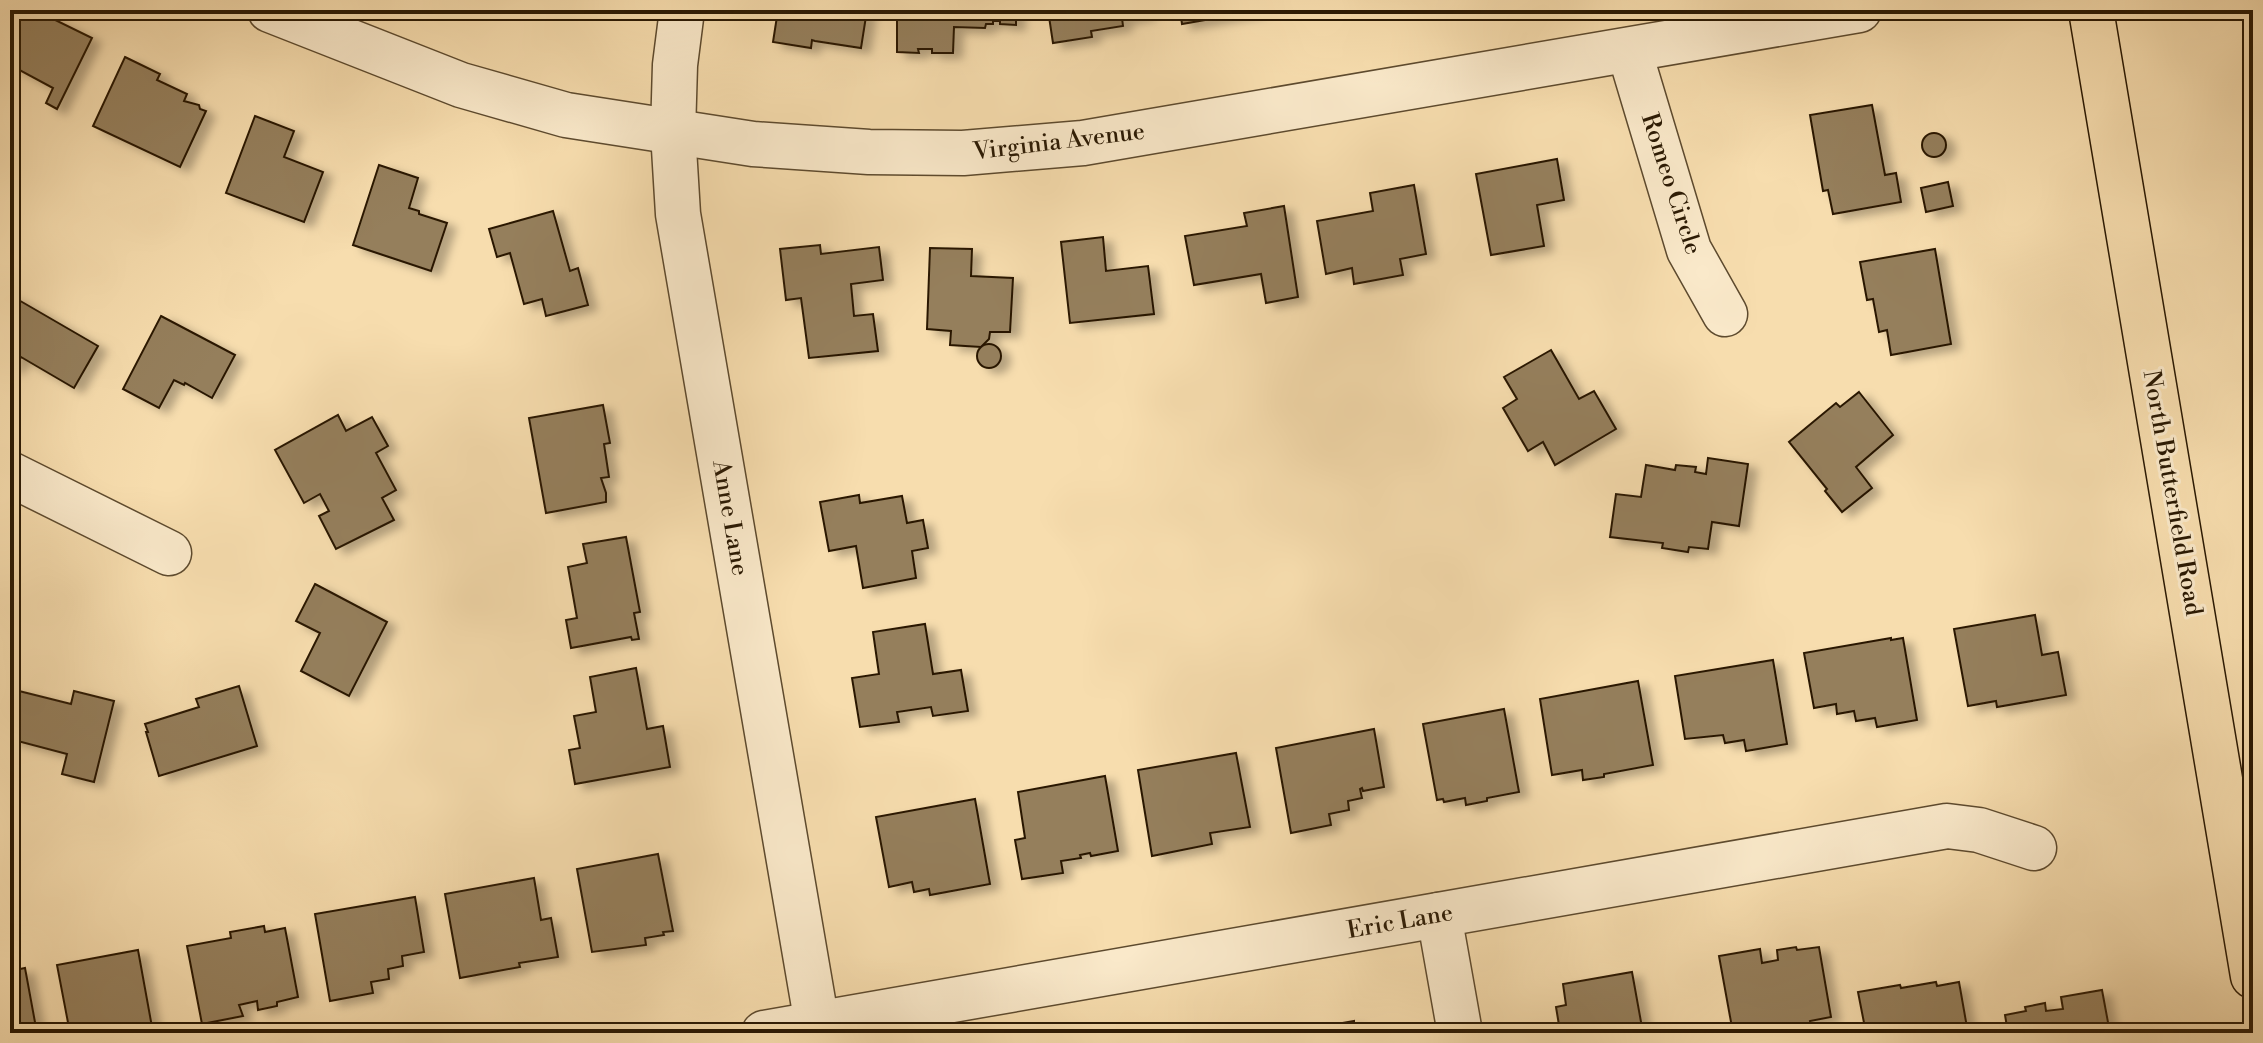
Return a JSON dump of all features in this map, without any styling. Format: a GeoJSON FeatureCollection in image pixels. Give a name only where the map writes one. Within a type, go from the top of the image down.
{"type":"FeatureCollection","features":[{"type":"Feature","properties":{"kind":"main road","name":"North Butterfield Road"},"geometry":{"type":"LineString","coordinates":[[2091,10],[2253,976]]}},
{"type":"Feature","properties":{"kind":"street","name":"Virginia Avenue"},"geometry":{"type":"LineString","coordinates":[[270,10],[461,85],[566,115],[753,144],[869,152],[963,153],[1083,143],[1629,50],[1743,20],[1859,10]]}},
{"type":"Feature","properties":{"kind":"street","name":"Anne Lane"},"geometry":{"type":"LineString","coordinates":[[682,10],[675,65],[673,132],[678,214],[817,1024]]}},
{"type":"Feature","properties":{"kind":"street","name":"Romeo Circle"},"geometry":{"type":"LineString","coordinates":[[1629,50],[1689,250],[1725,314]]}},
{"type":"Feature","properties":{"kind":"street"},"geometry":{"type":"LineString","coordinates":[[10,474],[169,553]]}},
{"type":"Feature","properties":{"kind":"street","name":"Eric Lane"},"geometry":{"type":"LineString","coordinates":[[764,1033],[1947,826],[1979,830],[2034,848]]}},
{"type":"Feature","properties":{"kind":"street"},"geometry":{"type":"LineString","coordinates":[[1439,915],[1460,1033]]}},
{"type":"Feature","properties":{"kind":"building"},"geometry":{"type":"Polygon","coordinates":[[[10,10],[35,10],[92,38],[57,109],[46,103],[53,88],[10,65],[10,10]]]}},
{"type":"Feature","properties":{"kind":"building"},"geometry":{"type":"Polygon","coordinates":[[[778,10],[867,10],[861,48],[812,40],[811,48],[773,42],[778,10]]]}},
{"type":"Feature","properties":{"kind":"building"},"geometry":{"type":"Polygon","coordinates":[[[897,10],[1016,10],[1016,25],[993,21],[985,28],[954,27],[953,53],[932,53],[932,49],[918,49],[919,53],[897,52],[897,10]]]}},
{"type":"Feature","properties":{"kind":"building"},"geometry":{"type":"Polygon","coordinates":[[[1048,10],[1147,10],[1147,14],[1122,18],[1123,26],[1091,31],[1092,37],[1053,43],[1048,10]]]}},
{"type":"Feature","properties":{"kind":"building"},"geometry":{"type":"Polygon","coordinates":[[[1180,10],[1257,10],[1257,11],[1182,24],[1180,10]]]}},
{"type":"Feature","properties":{"kind":"building"},"geometry":{"type":"Polygon","coordinates":[[[125,57],[160,74],[157,80],[187,94],[184,101],[199,105],[206,111],[180,167],[93,126],[125,57]]]}},
{"type":"Feature","properties":{"kind":"building"},"geometry":{"type":"Polygon","coordinates":[[[1872,105],[1885,175],[1896,173],[1901,202],[1833,214],[1828,190],[1823,191],[1810,115],[1872,105]]]}},
{"type":"Feature","properties":{"kind":"building"},"geometry":{"type":"Polygon","coordinates":[[[255,116],[294,131],[284,157],[323,172],[304,222],[226,193],[255,116]]]}},
{"type":"Feature","properties":{"kind":"building"},"geometry":{"type":"Polygon","coordinates":[[[1934,133],[1943,136],[1946,145],[1943,154],[1934,157],[1925,154],[1922,145],[1925,136],[1934,133]]]}},
{"type":"Feature","properties":{"kind":"building"},"geometry":{"type":"Polygon","coordinates":[[[1557,159],[1564,200],[1537,205],[1544,246],[1491,255],[1476,174],[1557,159]]]}},
{"type":"Feature","properties":{"kind":"building"},"geometry":{"type":"Polygon","coordinates":[[[379,165],[418,178],[409,208],[447,223],[431,271],[353,245],[379,165]]]}},
{"type":"Feature","properties":{"kind":"building"},"geometry":{"type":"Polygon","coordinates":[[[1948,182],[1953,206],[1926,212],[1921,188],[1948,182]]]}},
{"type":"Feature","properties":{"kind":"building"},"geometry":{"type":"Polygon","coordinates":[[[1414,185],[1426,254],[1400,259],[1403,275],[1354,284],[1352,268],[1326,274],[1317,221],[1373,211],[1370,193],[1414,185]]]}},
{"type":"Feature","properties":{"kind":"building"},"geometry":{"type":"Polygon","coordinates":[[[1284,206],[1298,297],[1266,303],[1261,274],[1194,285],[1185,236],[1247,226],[1244,213],[1284,206]]]}},
{"type":"Feature","properties":{"kind":"building"},"geometry":{"type":"Polygon","coordinates":[[[553,211],[570,271],[578,268],[588,305],[546,316],[542,299],[524,304],[510,253],[497,257],[489,229],[553,211]]]}},
{"type":"Feature","properties":{"kind":"building"},"geometry":{"type":"Polygon","coordinates":[[[1103,237],[1106,271],[1148,266],[1154,314],[1070,323],[1061,242],[1103,237]]]}},
{"type":"Feature","properties":{"kind":"building"},"geometry":{"type":"Polygon","coordinates":[[[820,245],[821,254],[879,247],[883,280],[851,284],[854,316],[873,314],[878,351],[809,358],[801,298],[786,300],[780,249],[820,245]]]}},
{"type":"Feature","properties":{"kind":"building"},"geometry":{"type":"Polygon","coordinates":[[[930,248],[972,249],[971,276],[1013,278],[1010,332],[990,332],[989,339],[981,347],[950,345],[951,331],[927,329],[930,248]]]}},
{"type":"Feature","properties":{"kind":"building"},"geometry":{"type":"Polygon","coordinates":[[[1935,249],[1951,344],[1891,355],[1887,330],[1879,332],[1873,299],[1867,300],[1860,262],[1935,249]]]}},
{"type":"Feature","properties":{"kind":"building"},"geometry":{"type":"Polygon","coordinates":[[[10,295],[98,346],[74,388],[21,357],[14,369],[10,366],[10,295]]]}},
{"type":"Feature","properties":{"kind":"building"},"geometry":{"type":"Polygon","coordinates":[[[161,316],[235,355],[212,398],[174,380],[159,408],[123,389],[161,316]]]}},
{"type":"Feature","properties":{"kind":"building"},"geometry":{"type":"Polygon","coordinates":[[[984,344],[994,344],[1001,351],[1001,361],[994,368],[984,368],[977,361],[977,351],[984,344]]]}},
{"type":"Feature","properties":{"kind":"building"},"geometry":{"type":"Polygon","coordinates":[[[1551,350],[1579,399],[1594,391],[1616,429],[1555,465],[1543,442],[1528,451],[1503,408],[1517,399],[1504,377],[1551,350]]]}},
{"type":"Feature","properties":{"kind":"building"},"geometry":{"type":"Polygon","coordinates":[[[1859,392],[1893,435],[1856,467],[1872,488],[1842,512],[1789,442],[1836,403],[1840,407],[1859,392]]]}},
{"type":"Feature","properties":{"kind":"building"},"geometry":{"type":"Polygon","coordinates":[[[603,405],[610,443],[604,444],[609,477],[601,478],[606,502],[546,513],[529,418],[603,405]]]}},
{"type":"Feature","properties":{"kind":"building"},"geometry":{"type":"Polygon","coordinates":[[[338,415],[346,431],[372,417],[388,446],[376,453],[396,490],[382,498],[394,520],[336,549],[319,516],[329,511],[320,494],[304,503],[275,450],[338,415]]]}},
{"type":"Feature","properties":{"kind":"building"},"geometry":{"type":"Polygon","coordinates":[[[1708,458],[1748,464],[1739,526],[1712,522],[1708,549],[1689,547],[1688,552],[1662,548],[1663,543],[1610,537],[1616,494],[1641,497],[1646,465],[1675,470],[1676,465],[1696,467],[1695,472],[1706,474],[1708,458]]]}},
{"type":"Feature","properties":{"kind":"building"},"geometry":{"type":"Polygon","coordinates":[[[859,495],[860,503],[902,496],[907,523],[923,520],[928,548],[912,551],[916,578],[863,588],[856,546],[829,551],[820,502],[859,495]]]}},
{"type":"Feature","properties":{"kind":"building"},"geometry":{"type":"Polygon","coordinates":[[[626,537],[640,612],[634,613],[639,639],[632,640],[631,637],[571,648],[566,620],[577,618],[568,567],[587,563],[583,544],[626,537]]]}},
{"type":"Feature","properties":{"kind":"building"},"geometry":{"type":"Polygon","coordinates":[[[315,584],[387,622],[349,696],[301,671],[320,633],[296,621],[315,584]]]}},
{"type":"Feature","properties":{"kind":"building"},"geometry":{"type":"Polygon","coordinates":[[[2035,615],[2042,655],[2058,652],[2066,695],[1997,707],[1996,701],[1968,706],[1954,629],[2035,615]]]}},
{"type":"Feature","properties":{"kind":"building"},"geometry":{"type":"Polygon","coordinates":[[[925,624],[933,674],[961,670],[968,711],[933,716],[931,707],[897,712],[899,722],[860,727],[852,678],[879,674],[873,632],[925,624]]]}},
{"type":"Feature","properties":{"kind":"building"},"geometry":{"type":"Polygon","coordinates":[[[1903,638],[1917,720],[1877,727],[1875,718],[1856,721],[1854,711],[1837,714],[1836,704],[1814,708],[1804,653],[1903,638]]]}},
{"type":"Feature","properties":{"kind":"building"},"geometry":{"type":"Polygon","coordinates":[[[1773,660],[1787,744],[1746,751],[1744,740],[1725,743],[1723,735],[1685,739],[1675,676],[1773,660]]]}},
{"type":"Feature","properties":{"kind":"building"},"geometry":{"type":"Polygon","coordinates":[[[636,668],[647,729],[663,726],[670,767],[575,784],[569,750],[580,748],[574,716],[596,712],[590,677],[636,668]]]}},
{"type":"Feature","properties":{"kind":"building"},"geometry":{"type":"Polygon","coordinates":[[[1638,681],[1653,765],[1583,780],[1582,770],[1552,775],[1540,699],[1638,681]]]}},
{"type":"Feature","properties":{"kind":"building"},"geometry":{"type":"Polygon","coordinates":[[[239,686],[257,746],[159,776],[145,724],[199,707],[196,699],[239,686]]]}},
{"type":"Feature","properties":{"kind":"building"},"geometry":{"type":"Polygon","coordinates":[[[11,689],[71,704],[74,691],[114,701],[94,782],[62,774],[67,754],[10,739],[11,689]]]}},
{"type":"Feature","properties":{"kind":"building"},"geometry":{"type":"Polygon","coordinates":[[[1504,709],[1519,792],[1466,805],[1465,798],[1444,802],[1443,799],[1437,800],[1423,724],[1504,709]]]}},
{"type":"Feature","properties":{"kind":"building"},"geometry":{"type":"Polygon","coordinates":[[[1374,729],[1384,787],[1360,789],[1362,798],[1348,801],[1349,810],[1329,814],[1331,825],[1291,833],[1276,748],[1374,729]]]}},
{"type":"Feature","properties":{"kind":"building"},"geometry":{"type":"Polygon","coordinates":[[[1236,753],[1250,827],[1210,833],[1212,844],[1152,856],[1138,770],[1236,753]]]}},
{"type":"Feature","properties":{"kind":"building"},"geometry":{"type":"Polygon","coordinates":[[[1105,776],[1118,851],[1080,855],[1081,858],[1061,861],[1063,873],[1022,879],[1015,840],[1025,838],[1018,792],[1105,776]]]}},
{"type":"Feature","properties":{"kind":"building"},"geometry":{"type":"Polygon","coordinates":[[[975,799],[990,884],[930,895],[929,889],[914,892],[912,882],[889,887],[876,817],[975,799]]]}},
{"type":"Feature","properties":{"kind":"building"},"geometry":{"type":"Polygon","coordinates":[[[658,854],[673,931],[645,938],[646,945],[592,952],[577,869],[658,854]]]}},
{"type":"Feature","properties":{"kind":"building"},"geometry":{"type":"Polygon","coordinates":[[[534,878],[541,920],[551,918],[558,957],[460,978],[445,894],[534,878]]]}},
{"type":"Feature","properties":{"kind":"building"},"geometry":{"type":"Polygon","coordinates":[[[415,897],[424,952],[402,956],[403,966],[388,969],[389,979],[371,982],[373,993],[330,1001],[315,914],[415,897]]]}},
{"type":"Feature","properties":{"kind":"building"},"geometry":{"type":"Polygon","coordinates":[[[264,926],[265,932],[285,928],[298,997],[258,1010],[257,1001],[239,1005],[243,1016],[202,1024],[187,946],[231,938],[230,932],[264,926]]]}},
{"type":"Feature","properties":{"kind":"building"},"geometry":{"type":"Polygon","coordinates":[[[1796,947],[1797,950],[1819,947],[1831,1017],[1810,1021],[1811,1027],[1777,1033],[1776,1027],[1733,1033],[1719,956],[1760,949],[1762,963],[1778,960],[1777,950],[1796,947]]]}},
{"type":"Feature","properties":{"kind":"building"},"geometry":{"type":"Polygon","coordinates":[[[138,950],[152,1027],[126,1033],[70,1033],[57,965],[138,950]]]}},
{"type":"Feature","properties":{"kind":"building"},"geometry":{"type":"Polygon","coordinates":[[[25,968],[37,1033],[10,1033],[10,971],[25,968]]]}},
{"type":"Feature","properties":{"kind":"building"},"geometry":{"type":"Polygon","coordinates":[[[1632,972],[1643,1033],[1556,1033],[1555,1026],[1559,1025],[1556,1007],[1566,1005],[1563,984],[1632,972]]]}},
{"type":"Feature","properties":{"kind":"building"},"geometry":{"type":"Polygon","coordinates":[[[1936,982],[1937,986],[1959,982],[1968,1033],[1866,1033],[1858,992],[1936,982]]]}},
{"type":"Feature","properties":{"kind":"building"},"geometry":{"type":"Polygon","coordinates":[[[2102,990],[2110,1033],[2008,1033],[2005,1015],[2045,1003],[2046,1011],[2063,1009],[2061,997],[2102,990]]]}},
{"type":"Feature","properties":{"kind":"building"},"geometry":{"type":"Polygon","coordinates":[[[1354,1021],[1354,1033],[1283,1033],[1320,1027],[1354,1021]]]}}]}
